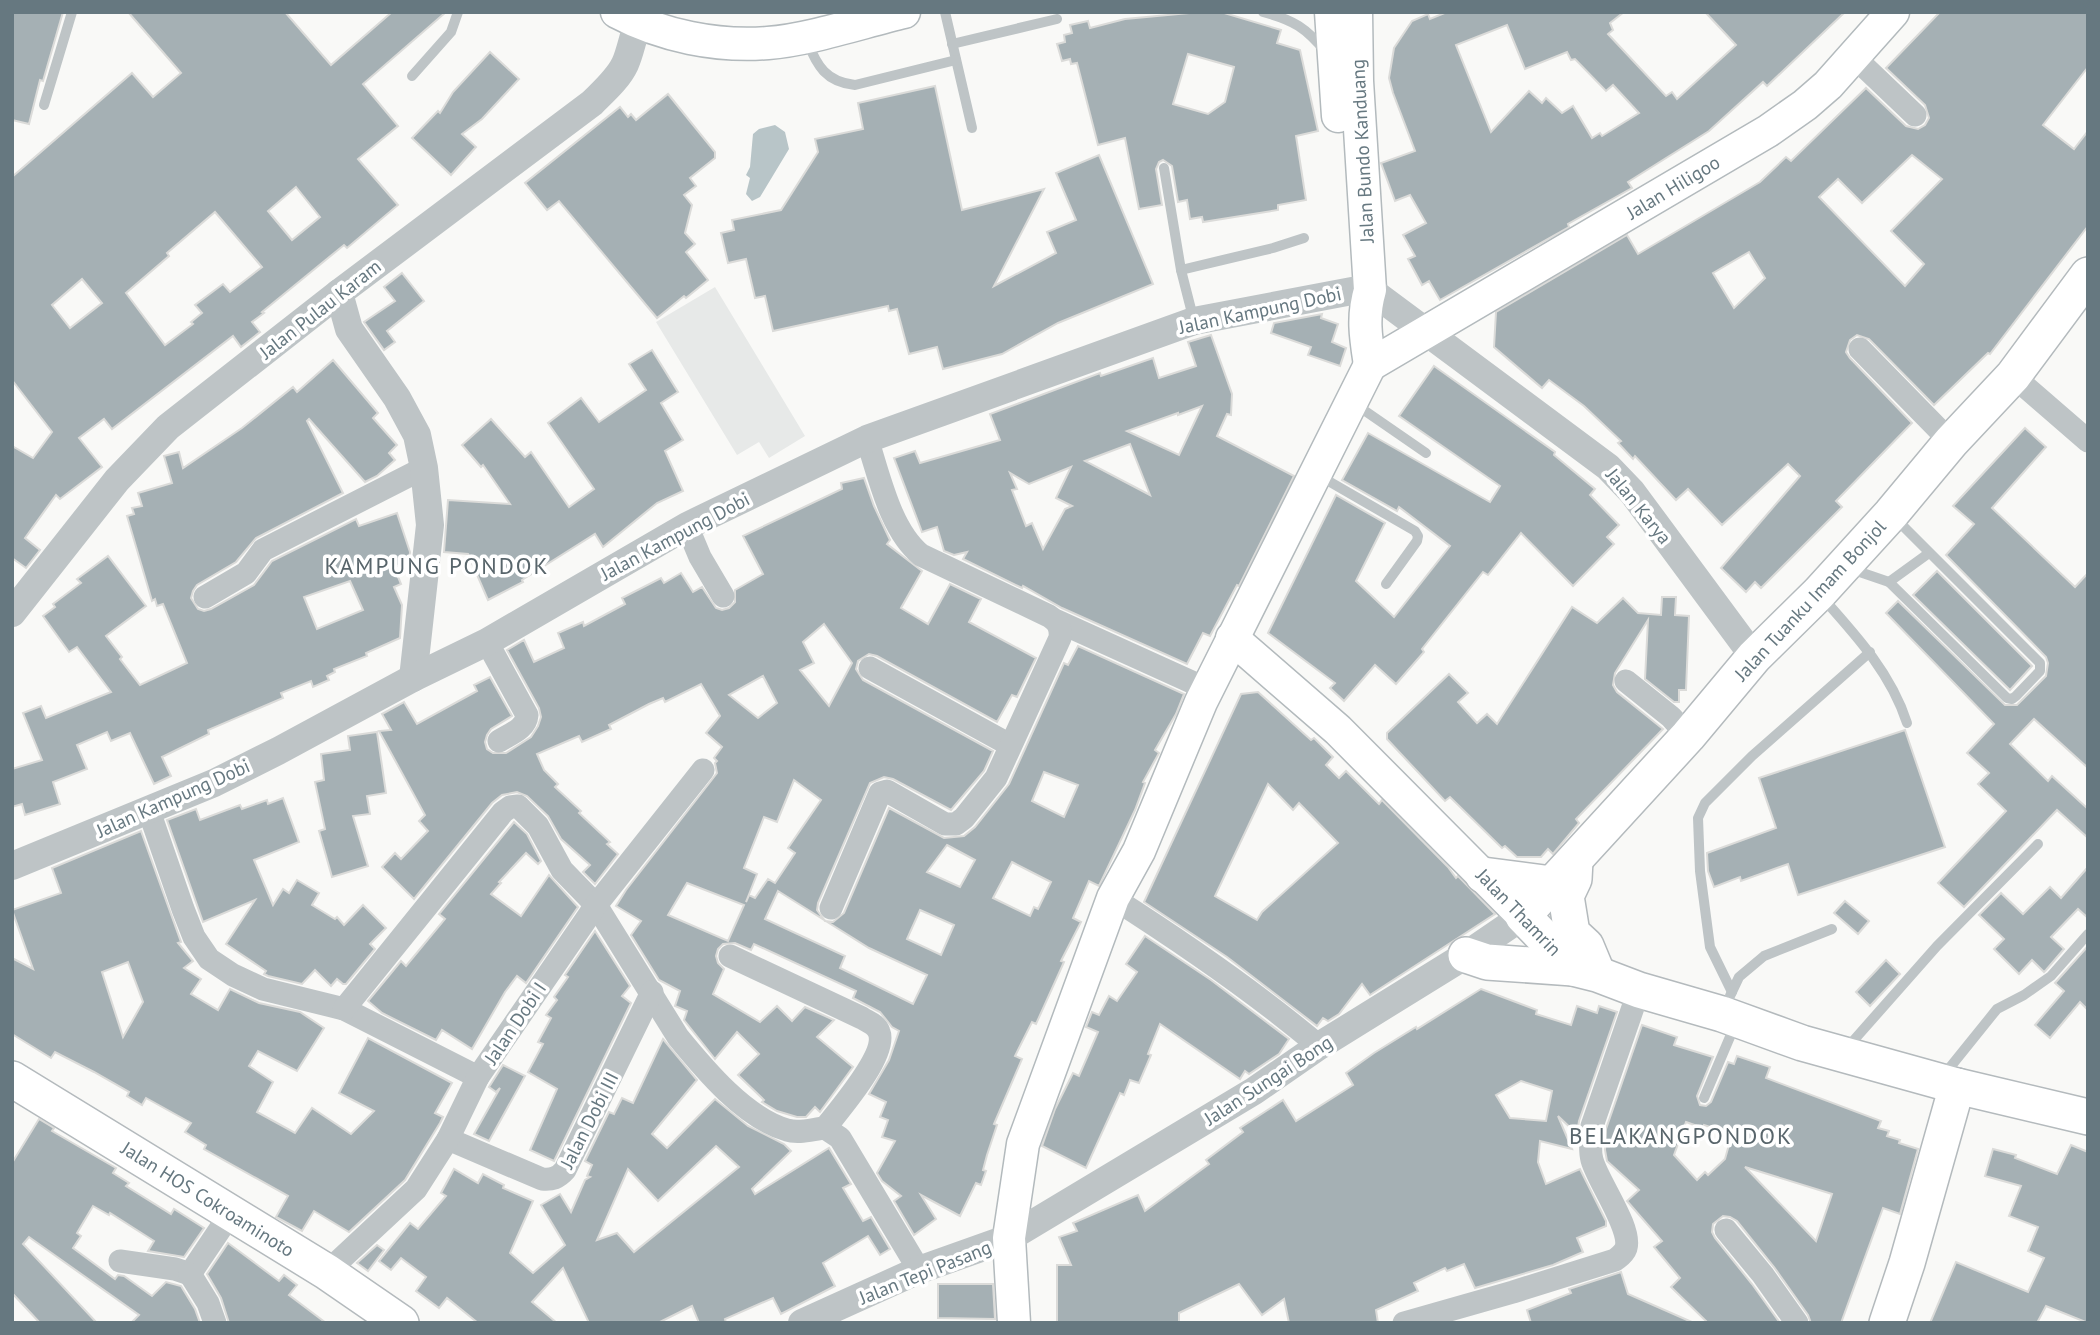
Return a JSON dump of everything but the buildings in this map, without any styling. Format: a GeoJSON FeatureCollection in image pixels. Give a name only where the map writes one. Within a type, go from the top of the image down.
{"type":"FeatureCollection","features":[{"type":"Feature","properties":{"kind":"main road"},"geometry":{"type":"LineString","coordinates":[[633,16],[692,38],[730,44],[770,43],[904,12]]}},
{"type":"Feature","properties":{"kind":"main road"},"geometry":{"type":"LineString","coordinates":[[1331,12],[1334,61],[1357,223]]}},
{"type":"Feature","properties":{"kind":"main road","name":"Jalan Bundo Kanduang"},"geometry":{"type":"LineString","coordinates":[[1356,12],[1357,223],[1364,329],[1370,365]]}},
{"type":"Feature","properties":{"kind":"main road","name":"Jalan Hiligoo"},"geometry":{"type":"LineString","coordinates":[[1370,365],[1429,333],[1768,131],[1828,85],[1893,12]]}},
{"type":"Feature","properties":{"kind":"main road","name":"Jalan Tuanku Imam Bonjol"},"geometry":{"type":"LineString","coordinates":[[1523,916],[1567,874],[1754,657],[1819,593],[1891,514],[1951,442],[2013,376],[2088,275]]}},
{"type":"Feature","properties":{"kind":"main road"},"geometry":{"type":"LineString","coordinates":[[1014,1323],[1009,1238],[1023,1144],[1113,898],[1139,851],[1207,689],[1370,365]]}},
{"type":"Feature","properties":{"kind":"main road","name":"Jalan Thamrin"},"geometry":{"type":"LineString","coordinates":[[1232,638],[1338,730],[1523,916],[1585,962],[1639,990],[1731,1009],[1802,1043],[1948,1083],[2088,1117]]}},
{"type":"Feature","properties":{"kind":"main road"},"geometry":{"type":"LineString","coordinates":[[1466,955],[1498,963],[1585,962],[1572,933],[1566,896],[1567,874],[1483,875]]}},
{"type":"Feature","properties":{"kind":"main road","name":"Jalan HOS Cokroaminoto"},"geometry":{"type":"LineString","coordinates":[[12,1079],[327,1272],[401,1323]]}},
{"type":"Feature","properties":{"kind":"main road"},"geometry":{"type":"LineString","coordinates":[[1887,1323],[1907,1263],[1948,1083]]}},
{"type":"Feature","properties":{"kind":"street","name":"Jalan Pulau Karam"},"geometry":{"type":"LineString","coordinates":[[12,613],[78,527],[143,451],[168,427],[339,293],[593,103],[625,64],[633,16]]}},
{"type":"Feature","properties":{"kind":"street"},"geometry":{"type":"LineString","coordinates":[[1852,55],[1915,116]]}},
{"type":"Feature","properties":{"kind":"street"},"geometry":{"type":"LineString","coordinates":[[339,293],[349,329],[397,398],[417,435],[424,468],[430,525],[413,678]]}},
{"type":"Feature","properties":{"kind":"street","name":"Jalan Karya"},"geometry":{"type":"LineString","coordinates":[[1362,297],[1429,333],[1608,467],[1632,492],[1754,657]]}},
{"type":"Feature","properties":{"kind":"street","name":"Jalan Kampung Dobi"},"geometry":{"type":"LineString","coordinates":[[12,866],[149,811],[278,751],[413,678],[487,642],[687,526],[867,439],[1194,321],[1362,297]]}},
{"type":"Feature","properties":{"kind":"street"},"geometry":{"type":"LineString","coordinates":[[1860,349],[1951,442]]}},
{"type":"Feature","properties":{"kind":"street"},"geometry":{"type":"LineString","coordinates":[[2013,376],[2088,441]]}},
{"type":"Feature","properties":{"kind":"street"},"geometry":{"type":"LineString","coordinates":[[867,439],[898,527],[912,548],[921,555],[1207,689]]}},
{"type":"Feature","properties":{"kind":"street"},"geometry":{"type":"LineString","coordinates":[[205,597],[246,573],[263,550],[424,468]]}},
{"type":"Feature","properties":{"kind":"street"},"geometry":{"type":"LineString","coordinates":[[687,526],[700,557],[723,596]]}},
{"type":"Feature","properties":{"kind":"street"},"geometry":{"type":"LineString","coordinates":[[831,908],[880,793],[887,791],[945,824],[956,824],[996,778],[1060,638],[1061,629],[1057,621]]}},
{"type":"Feature","properties":{"kind":"street"},"geometry":{"type":"LineString","coordinates":[[487,642],[527,715],[526,722],[521,727],[499,741]]}},
{"type":"Feature","properties":{"kind":"street"},"geometry":{"type":"LineString","coordinates":[[870,668],[1010,745]]}},
{"type":"Feature","properties":{"kind":"street"},"geometry":{"type":"LineString","coordinates":[[1626,681],[1671,717],[1688,736]]}},
{"type":"Feature","properties":{"kind":"street","name":"Jalan Dobi I"},"geometry":{"type":"LineString","coordinates":[[327,1272],[416,1189],[448,1139],[478,1077],[596,905],[703,770]]}},
{"type":"Feature","properties":{"kind":"street"},"geometry":{"type":"LineString","coordinates":[[344,1009],[502,812],[518,806],[538,826],[562,870],[596,905],[678,1037],[692,1054],[731,1094],[757,1115],[789,1131],[825,1128],[839,1138],[919,1270]]}},
{"type":"Feature","properties":{"kind":"street"},"geometry":{"type":"LineString","coordinates":[[149,811],[194,937],[209,959],[233,975],[263,989],[344,1009],[478,1077]]}},
{"type":"Feature","properties":{"kind":"street"},"geometry":{"type":"LineString","coordinates":[[1113,898],[1198,952],[1269,1004],[1319,1046]]}},
{"type":"Feature","properties":{"kind":"street","name":"Jalan Sungai Bong"},"geometry":{"type":"LineString","coordinates":[[1009,1238],[1254,1091],[1319,1046],[1466,955],[1523,916]]}},
{"type":"Feature","properties":{"kind":"street"},"geometry":{"type":"LineString","coordinates":[[730,956],[862,1018],[874,1025],[879,1033],[880,1043],[866,1072],[825,1128]]}},
{"type":"Feature","properties":{"kind":"street"},"geometry":{"type":"LineString","coordinates":[[1404,1323],[1513,1292],[1615,1260],[1622,1255],[1627,1246],[1626,1234],[1600,1180],[1591,1158],[1590,1146],[1592,1126],[1639,990]]}},
{"type":"Feature","properties":{"kind":"street","name":"Jalan Dobi III"},"geometry":{"type":"LineString","coordinates":[[448,1139],[542,1179],[551,1180],[559,1176],[565,1170],[652,992]]}},
{"type":"Feature","properties":{"kind":"street"},"geometry":{"type":"LineString","coordinates":[[190,1274],[231,1213]]}},
{"type":"Feature","properties":{"kind":"street"},"geometry":{"type":"LineString","coordinates":[[1726,1230],[1763,1275],[1797,1323]]}},
{"type":"Feature","properties":{"kind":"street","name":"Jalan Tepi Pasang"},"geometry":{"type":"LineString","coordinates":[[802,1323],[919,1270],[1009,1238]]}},
{"type":"Feature","properties":{"kind":"street"},"geometry":{"type":"LineString","coordinates":[[120,1261],[175,1269],[190,1274],[208,1303],[215,1323]]}},
{"type":"Feature","properties":{"kind":"lane"},"geometry":{"type":"LineString","coordinates":[[44,105],[72,12]]}},
{"type":"Feature","properties":{"kind":"lane"},"geometry":{"type":"LineString","coordinates":[[412,76],[451,32],[458,12]]}},
{"type":"Feature","properties":{"kind":"lane"},"geometry":{"type":"LineString","coordinates":[[945,12],[972,128]]}},
{"type":"Feature","properties":{"kind":"lane"},"geometry":{"type":"LineString","coordinates":[[1263,12],[1294,22],[1315,39],[1334,61]]}},
{"type":"Feature","properties":{"kind":"lane"},"geometry":{"type":"LineString","coordinates":[[952,44],[1057,19]]}},
{"type":"Feature","properties":{"kind":"lane"},"geometry":{"type":"LineString","coordinates":[[805,36],[814,60],[839,84],[855,85],[956,60]]}},
{"type":"Feature","properties":{"kind":"lane"},"geometry":{"type":"LineString","coordinates":[[1164,168],[1181,270],[1194,321]]}},
{"type":"Feature","properties":{"kind":"lane"},"geometry":{"type":"LineString","coordinates":[[1181,270],[1304,238]]}},
{"type":"Feature","properties":{"kind":"lane"},"geometry":{"type":"LineString","coordinates":[[1352,403],[1426,453]]}},
{"type":"Feature","properties":{"kind":"lane"},"geometry":{"type":"LineString","coordinates":[[1316,474],[1415,531],[1417,541],[1386,584]]}},
{"type":"Feature","properties":{"kind":"lane"},"geometry":{"type":"LineString","coordinates":[[1842,566],[1889,582],[2007,698],[2014,698],[2040,671],[2040,663],[1891,514]]}},
{"type":"Feature","properties":{"kind":"lane"},"geometry":{"type":"LineString","coordinates":[[1889,582],[1929,552]]}},
{"type":"Feature","properties":{"kind":"lane"},"geometry":{"type":"LineString","coordinates":[[1819,593],[1870,652],[1902,705],[1907,723]]}},
{"type":"Feature","properties":{"kind":"lane"},"geometry":{"type":"LineString","coordinates":[[1731,1009],[1710,947],[1700,871],[1698,818],[1704,803],[1752,756],[1870,652]]}},
{"type":"Feature","properties":{"kind":"lane"},"geometry":{"type":"LineString","coordinates":[[1842,1054],[1937,946],[2038,844]]}},
{"type":"Feature","properties":{"kind":"lane"},"geometry":{"type":"LineString","coordinates":[[1704,1098],[1739,977],[1764,956],[1832,929]]}},
{"type":"Feature","properties":{"kind":"lane"},"geometry":{"type":"LineString","coordinates":[[1948,1083],[1997,1009],[2024,995],[2051,975],[2088,934]]}},
{"type":"Feature","properties":{"kind":"shaded area"},"geometry":{"type":"Polygon","coordinates":[[[775,125],[785,132],[789,149],[760,197],[752,201],[746,194],[750,178],[746,175],[750,167],[753,134],[759,129],[775,125]]]}},
{"type":"Feature","properties":{"kind":"shaded area"},"geometry":{"type":"Polygon","coordinates":[[[715,287],[805,436],[769,458],[759,442],[737,455],[656,322],[715,287]]]}},
{"type":"Feature","properties":{"kind":"district","name":"KAMPUNG PONDOK"},"geometry":{"type":"Point","coordinates":[437,566]}},
{"type":"Feature","properties":{"kind":"district","name":"BELAKANGPONDOK"},"geometry":{"type":"Point","coordinates":[1681,1136]}}]}
